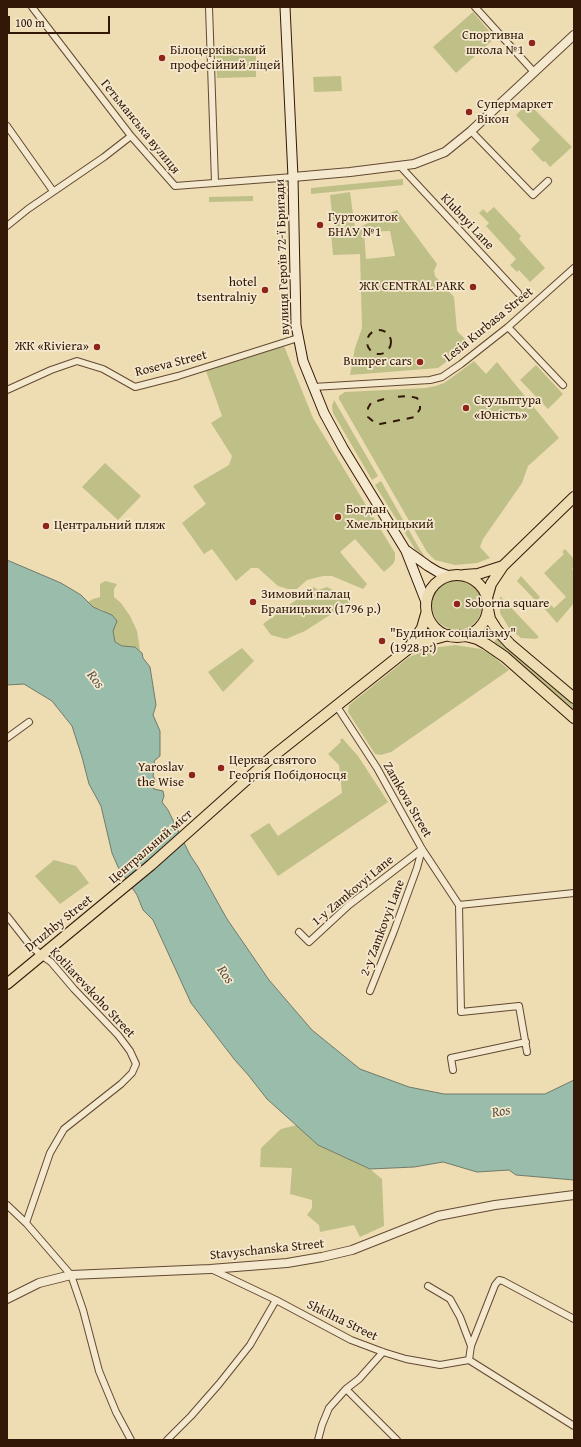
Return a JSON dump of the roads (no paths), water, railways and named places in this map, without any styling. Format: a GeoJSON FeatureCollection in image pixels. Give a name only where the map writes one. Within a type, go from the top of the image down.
{"type":"FeatureCollection","features":[{"type":"Feature","properties":{"kind":"main road","name":"вулиця Героїв 72-ї Бригади"},"geometry":{"type":"LineString","coordinates":[[285,7],[293,177],[296,325],[303,361],[324,413],[343,448],[406,551],[426,602]]}},
{"type":"Feature","properties":{"kind":"main road"},"geometry":{"type":"LineString","coordinates":[[462,636],[471,633],[482,625],[485,618],[491,584],[502,566],[574,497]]}},
{"type":"Feature","properties":{"kind":"main road","name":"вулиця Героїв 72-ї Бригади"},"geometry":{"type":"LineString","coordinates":[[406,551],[438,572],[449,576]]}},
{"type":"Feature","properties":{"kind":"main road"},"geometry":{"type":"LineString","coordinates":[[408,649],[422,628],[426,614],[426,602],[433,587],[443,578],[449,576],[478,574],[502,566]]}},
{"type":"Feature","properties":{"kind":"main road"},"geometry":{"type":"LineString","coordinates":[[463,575],[469,577],[480,585],[487,601],[490,619],[497,630],[510,644],[574,698]]}},
{"type":"Feature","properties":{"kind":"main road"},"geometry":{"type":"LineString","coordinates":[[426,614],[433,626],[440,632],[449,635],[477,639],[486,644],[505,658],[574,718]]}},
{"type":"Feature","properties":{"kind":"main road"},"geometry":{"type":"LineString","coordinates":[[408,649],[449,635]]}},
{"type":"Feature","properties":{"kind":"main road","name":"Центральний міст"},"geometry":{"type":"LineString","coordinates":[[110,900],[272,757],[408,649]]}},
{"type":"Feature","properties":{"kind":"main road","name":"Druzhby Street"},"geometry":{"type":"LineString","coordinates":[[7,984],[110,900]]}},
{"type":"Feature","properties":{"kind":"street","name":"Гетьманська вулиця"},"geometry":{"type":"LineString","coordinates":[[32,7],[131,136],[175,186],[293,177]]}},
{"type":"Feature","properties":{"kind":"street"},"geometry":{"type":"LineString","coordinates":[[209,7],[215,182]]}},
{"type":"Feature","properties":{"kind":"street"},"geometry":{"type":"LineString","coordinates":[[475,7],[534,72]]}},
{"type":"Feature","properties":{"kind":"street"},"geometry":{"type":"LineString","coordinates":[[293,177],[400,166],[422,161],[445,152],[471,131],[574,35]]}},
{"type":"Feature","properties":{"kind":"street"},"geometry":{"type":"LineString","coordinates":[[7,126],[53,191]]}},
{"type":"Feature","properties":{"kind":"street"},"geometry":{"type":"LineString","coordinates":[[471,131],[533,195],[548,181]]}},
{"type":"Feature","properties":{"kind":"street"},"geometry":{"type":"LineString","coordinates":[[8,222],[104,157],[131,136]]}},
{"type":"Feature","properties":{"kind":"street","name":"Klubnyi Lane"},"geometry":{"type":"LineString","coordinates":[[400,166],[518,293]]}},
{"type":"Feature","properties":{"kind":"street","name":"Lesia Kurbasa Street"},"geometry":{"type":"LineString","coordinates":[[313,388],[430,380],[442,377],[508,327],[574,268]]}},
{"type":"Feature","properties":{"kind":"street"},"geometry":{"type":"LineString","coordinates":[[508,327],[563,385]]}},
{"type":"Feature","properties":{"kind":"street","name":"Roseva Street"},"geometry":{"type":"LineString","coordinates":[[7,390],[51,370],[77,362],[103,369],[135,387],[178,376],[298,338]]}},
{"type":"Feature","properties":{"kind":"street","name":"Zamkova Street"},"geometry":{"type":"LineString","coordinates":[[336,705],[377,768],[422,849],[459,905]]}},
{"type":"Feature","properties":{"kind":"street"},"geometry":{"type":"LineString","coordinates":[[7,738],[29,722]]}},
{"type":"Feature","properties":{"kind":"street","name":"1-y Zamkovyi Lane"},"geometry":{"type":"LineString","coordinates":[[299,932],[308,942],[349,906],[422,849]]}},
{"type":"Feature","properties":{"kind":"street","name":"2-y Zamkovyi Lane"},"geometry":{"type":"LineString","coordinates":[[370,991],[397,924],[417,868],[422,849]]}},
{"type":"Feature","properties":{"kind":"street"},"geometry":{"type":"LineString","coordinates":[[527,1052],[518,1006],[461,1012],[459,905],[574,893]]}},
{"type":"Feature","properties":{"kind":"street","name":"Kotliarevskoho Street"},"geometry":{"type":"LineString","coordinates":[[7,916],[9,923],[41,955],[51,962],[118,1035],[130,1051],[136,1064],[132,1073],[121,1084],[64,1129],[50,1153],[26,1223]]}},
{"type":"Feature","properties":{"kind":"street"},"geometry":{"type":"LineString","coordinates":[[453,1070],[451,1058],[526,1042]]}},
{"type":"Feature","properties":{"kind":"street","name":"Stavyschanska Street"},"geometry":{"type":"LineString","coordinates":[[7,1299],[39,1283],[71,1274],[210,1269],[287,1263],[322,1257],[352,1250],[438,1216],[495,1205],[574,1195]]}},
{"type":"Feature","properties":{"kind":"street"},"geometry":{"type":"LineString","coordinates":[[7,1205],[26,1223],[71,1274],[83,1310],[99,1371],[116,1412],[131,1440]]}},
{"type":"Feature","properties":{"kind":"street","name":"Shkilna Street"},"geometry":{"type":"LineString","coordinates":[[210,1269],[276,1300],[351,1340],[383,1352],[406,1359],[440,1365],[469,1360]]}},
{"type":"Feature","properties":{"kind":"street"},"geometry":{"type":"LineString","coordinates":[[574,1319],[499,1280],[495,1285],[471,1346],[469,1360],[574,1426]]}},
{"type":"Feature","properties":{"kind":"street"},"geometry":{"type":"LineString","coordinates":[[428,1286],[450,1299],[460,1317],[471,1346]]}},
{"type":"Feature","properties":{"kind":"street"},"geometry":{"type":"LineString","coordinates":[[167,1440],[191,1416],[250,1345],[276,1300]]}},
{"type":"Feature","properties":{"kind":"street"},"geometry":{"type":"LineString","coordinates":[[318,1440],[327,1411],[346,1389],[359,1379],[383,1352]]}},
{"type":"Feature","properties":{"kind":"street"},"geometry":{"type":"LineString","coordinates":[[346,1389],[397,1440]]}},
{"type":"Feature","properties":{"kind":"water","name":"Ros"},"geometry":{"type":"Polygon","coordinates":[[[7,560],[61,583],[81,595],[93,607],[112,615],[117,621],[113,631],[115,642],[122,646],[135,647],[142,653],[143,658],[150,667],[156,705],[153,715],[160,731],[160,756],[154,761],[156,770],[154,771],[153,776],[156,781],[153,787],[154,789],[163,791],[164,796],[162,802],[168,810],[190,855],[227,919],[269,980],[312,1030],[360,1069],[409,1087],[444,1094],[545,1094],[574,1080],[574,1180],[516,1175],[509,1170],[477,1172],[443,1162],[414,1167],[370,1169],[318,1145],[267,1099],[191,1003],[153,920],[143,910],[137,895],[118,867],[112,853],[101,806],[89,784],[72,726],[52,701],[24,684],[7,685],[7,560]]]}},
{"type":"Feature","properties":{"kind":"railway"},"geometry":{"type":"LineString","coordinates":[[374,330],[384,330],[391,337],[391,342],[391,347],[384,354],[374,354],[367,347],[367,337],[374,330]]}},
{"type":"Feature","properties":{"kind":"railway"},"geometry":{"type":"LineString","coordinates":[[384,399],[371,403],[368,408],[368,417],[375,423],[380,424],[415,417],[420,409],[420,403],[417,398],[408,396],[396,397]]}},
{"type":"Feature","properties":{"kind":"place","name":"Спортивна школа №1"},"geometry":{"type":"Point","coordinates":[532,43]}},
{"type":"Feature","properties":{"kind":"place","name":"Білоцерківський професійний ліцей"},"geometry":{"type":"Point","coordinates":[162,58]}},
{"type":"Feature","properties":{"kind":"place","name":"Супермаркет Вікон"},"geometry":{"type":"Point","coordinates":[469,112]}},
{"type":"Feature","properties":{"kind":"place","name":"Гуртожиток БНАУ №1"},"geometry":{"type":"Point","coordinates":[320,225]}},
{"type":"Feature","properties":{"kind":"place","name":"ЖК CENTRAL PARK"},"geometry":{"type":"Point","coordinates":[473,287]}},
{"type":"Feature","properties":{"kind":"place","name":"hotel tsentralniy"},"geometry":{"type":"Point","coordinates":[265,290]}},
{"type":"Feature","properties":{"kind":"place","name":"ЖК «Riviera»"},"geometry":{"type":"Point","coordinates":[97,347]}},
{"type":"Feature","properties":{"kind":"place","name":"Bumper cars"},"geometry":{"type":"Point","coordinates":[420,362]}},
{"type":"Feature","properties":{"kind":"place","name":"Скульптура «Юність»"},"geometry":{"type":"Point","coordinates":[466,408]}},
{"type":"Feature","properties":{"kind":"place","name":"Богдан Хмельницький"},"geometry":{"type":"Point","coordinates":[338,517]}},
{"type":"Feature","properties":{"kind":"place","name":"Центральний пляж"},"geometry":{"type":"Point","coordinates":[46,526]}},
{"type":"Feature","properties":{"kind":"place","name":"Зимовий палац Браницьких (1796 р.)"},"geometry":{"type":"Point","coordinates":[253,602]}},
{"type":"Feature","properties":{"kind":"place","name":"Soborna square"},"geometry":{"type":"Point","coordinates":[457,604]}},
{"type":"Feature","properties":{"kind":"place","name":"\"Будинок соціалізму\" (1928 р.)"},"geometry":{"type":"Point","coordinates":[382,641]}},
{"type":"Feature","properties":{"kind":"place","name":"Церква святого Георгія Побідоносця"},"geometry":{"type":"Point","coordinates":[221,768]}},
{"type":"Feature","properties":{"kind":"place","name":"Yaroslav the Wise"},"geometry":{"type":"Point","coordinates":[192,775]}}]}
